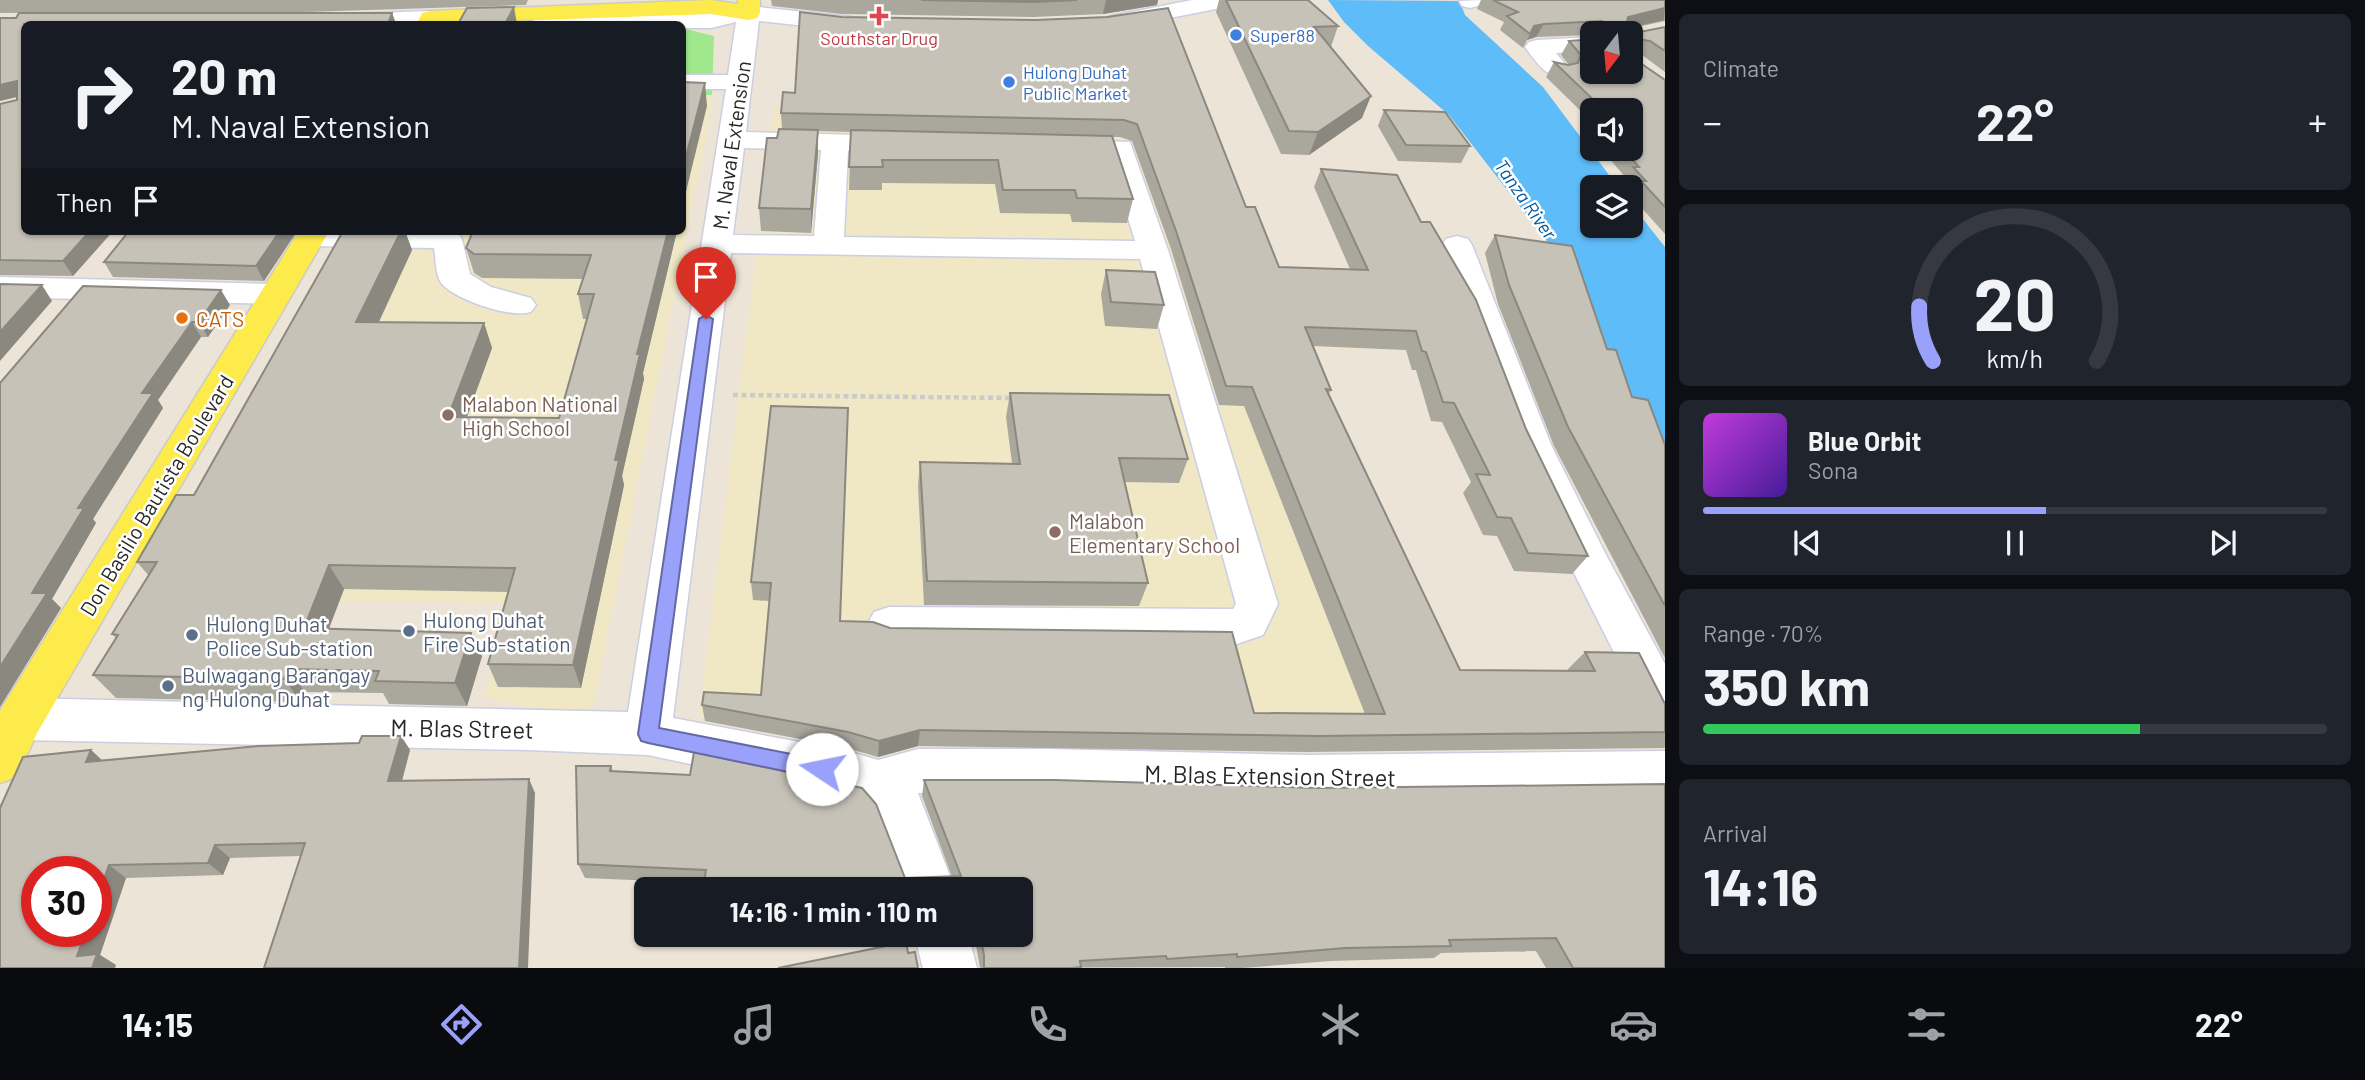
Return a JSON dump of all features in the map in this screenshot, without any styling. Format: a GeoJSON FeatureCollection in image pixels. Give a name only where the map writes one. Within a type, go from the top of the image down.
{"type":"FeatureCollection","features":[{"type":"Feature","properties":{"kind":"main road"},"geometry":{"type":"LineString","coordinates":[[434,17],[749,6]]}},
{"type":"Feature","properties":{"kind":"main road","name":"Don Basilio Bautista Boulevard"},"geometry":{"type":"LineString","coordinates":[[0,761],[10,720],[311,235]]}},
{"type":"Feature","properties":{"kind":"street"},"geometry":{"type":"LineString","coordinates":[[1091,24],[1158,16],[1226,0]]}},
{"type":"Feature","properties":{"kind":"street"},"geometry":{"type":"LineString","coordinates":[[686,21],[710,21],[749,6],[842,24],[865,16]]}},
{"type":"Feature","properties":{"kind":"street","name":"M. Naval Extension"},"geometry":{"type":"LineString","coordinates":[[648,734],[749,6]]}},
{"type":"Feature","properties":{"kind":"street"},"geometry":{"type":"LineString","coordinates":[[359,21],[434,17]]}},
{"type":"Feature","properties":{"kind":"street"},"geometry":{"type":"LineString","coordinates":[[1564,23],[1580,28]]}},
{"type":"Feature","properties":{"kind":"street"},"geometry":{"type":"LineString","coordinates":[[1559,71],[1537,47],[1580,45]]}},
{"type":"Feature","properties":{"kind":"street"},"geometry":{"type":"LineString","coordinates":[[686,82],[740,82]]}},
{"type":"Feature","properties":{"kind":"street"},"geometry":{"type":"LineString","coordinates":[[732,140],[930,145]]}},
{"type":"Feature","properties":{"kind":"street"},"geometry":{"type":"LineString","coordinates":[[828,246],[835,143]]}},
{"type":"Feature","properties":{"kind":"street"},"geometry":{"type":"LineString","coordinates":[[889,625],[1228,629],[1248,622],[1257,604],[1153,250],[1120,148],[1039,146]]}},
{"type":"Feature","properties":{"kind":"street"},"geometry":{"type":"LineString","coordinates":[[449,235],[455,279],[480,294],[520,305]]}},
{"type":"Feature","properties":{"kind":"street"},"geometry":{"type":"LineString","coordinates":[[717,244],[1153,250]]}},
{"type":"Feature","properties":{"kind":"street"},"geometry":{"type":"LineString","coordinates":[[1457,245],[1509,390],[1545,473],[1603,593],[1665,708]]}},
{"type":"Feature","properties":{"kind":"street"},"geometry":{"type":"LineString","coordinates":[[58,319],[107,260]]}},
{"type":"Feature","properties":{"kind":"street"},"geometry":{"type":"LineString","coordinates":[[0,287],[276,294]]}},
{"type":"Feature","properties":{"kind":"street","name":"M. Blas Street"},"geometry":{"type":"LineString","coordinates":[[10,720],[528,729],[648,734],[847,774],[877,783]]}},
{"type":"Feature","properties":{"kind":"street","name":"M. Blas Extension Street"},"geometry":{"type":"LineString","coordinates":[[877,783],[918,771],[1049,771],[1307,778],[1665,774]]}},
{"type":"Feature","properties":{"kind":"street"},"geometry":{"type":"LineString","coordinates":[[877,783],[897,804],[924,877]]}},
{"type":"Feature","properties":{"kind":"street"},"geometry":{"type":"LineString","coordinates":[[944,947],[950,968]]}},
{"type":"Feature","properties":{"kind":"path"},"geometry":{"type":"LineString","coordinates":[[696,394],[1018,398]]}},
{"type":"Feature","properties":{"kind":"shaded area","name":"Malabon National High School"},"geometry":{"type":"Polygon","coordinates":[[[686,97],[714,97],[590,722],[484,696],[512,603],[144,598],[342,235],[686,235],[686,97]]]}},
{"type":"Feature","properties":{"kind":"shaded area","name":"Malabon Elementary School"},"geometry":{"type":"Polygon","coordinates":[[[774,107],[1210,114],[1250,220],[1278,284],[1331,287],[1357,349],[1307,347],[1478,728],[699,716],[774,107]]]}},
{"type":"Feature","properties":{"kind":"green space"},"geometry":{"type":"Polygon","coordinates":[[[686,29],[714,36],[712,95],[686,95],[686,29]]]}},
{"type":"Feature","properties":{"kind":"water","name":"Tanza River"},"geometry":{"type":"Polygon","coordinates":[[[1328,0],[1467,1],[1472,6],[1462,7],[1465,15],[1543,87],[1580,136],[1580,161],[1598,161],[1609,175],[1580,175],[1580,238],[1643,238],[1643,219],[1665,247],[1665,477],[1560,258],[1449,115],[1344,22],[1328,0]]]}},
{"type":"Feature","properties":{"kind":"building"},"geometry":{"type":"Polygon","coordinates":[[[921,0],[1077,0],[1035,2],[921,0]]]}},
{"type":"Feature","properties":{"kind":"building"},"geometry":{"type":"Polygon","coordinates":[[[1226,0],[1308,0],[1338,26],[1314,27],[1371,96],[1318,132],[1289,131],[1226,0]]]}},
{"type":"Feature","properties":{"kind":"building"},"geometry":{"type":"Polygon","coordinates":[[[1493,0],[1665,0],[1665,8],[1628,17],[1627,21],[1544,24],[1534,26],[1530,34],[1507,16],[1518,12],[1493,0]]]}},
{"type":"Feature","properties":{"kind":"building"},"geometry":{"type":"Polygon","coordinates":[[[514,7],[507,21],[460,21],[467,8],[514,7]]]}},
{"type":"Feature","properties":{"kind":"building"},"geometry":{"type":"Polygon","coordinates":[[[1168,8],[1246,207],[1255,207],[1279,267],[1368,270],[1321,169],[1397,175],[1421,222],[1430,222],[1476,300],[1526,429],[1588,556],[1528,553],[1511,518],[1497,517],[1476,474],[1490,475],[1454,403],[1443,402],[1416,331],[1305,327],[1331,390],[1326,389],[1460,670],[1595,671],[1585,652],[1639,653],[1665,704],[1665,732],[1319,736],[920,730],[879,741],[848,732],[702,705],[704,692],[761,695],[771,583],[751,582],[771,406],[848,408],[840,621],[873,622],[890,628],[1232,632],[1254,713],[1385,714],[1252,387],[1226,386],[1176,231],[1137,124],[1124,120],[781,113],[783,92],[795,93],[800,12],[842,17],[1036,20],[1107,17],[1168,8]]]}},
{"type":"Feature","properties":{"kind":"building"},"geometry":{"type":"Polygon","coordinates":[[[19,13],[392,13],[389,21],[21,21],[21,235],[86,235],[63,261],[0,260],[0,104],[17,100],[17,81],[0,85],[0,18],[16,18],[19,13]]]}},
{"type":"Feature","properties":{"kind":"building"},"geometry":{"type":"Polygon","coordinates":[[[1665,27],[1665,51],[1650,41],[1643,40],[1643,31],[1665,27]]]}},
{"type":"Feature","properties":{"kind":"building"},"geometry":{"type":"Polygon","coordinates":[[[1580,40],[1580,54],[1569,41],[1580,40]]]}},
{"type":"Feature","properties":{"kind":"building"},"geometry":{"type":"Polygon","coordinates":[[[1580,58],[1580,84],[1643,84],[1643,65],[1665,80],[1665,207],[1643,183],[1646,181],[1643,175],[1633,167],[1639,167],[1634,161],[1643,161],[1643,98],[1592,98],[1554,62],[1568,65],[1578,63],[1580,58]]]}},
{"type":"Feature","properties":{"kind":"building"},"geometry":{"type":"Polygon","coordinates":[[[686,82],[705,83],[686,157],[686,82]]]}},
{"type":"Feature","properties":{"kind":"building"},"geometry":{"type":"Polygon","coordinates":[[[1384,110],[1445,112],[1470,146],[1406,145],[1384,110]]]}},
{"type":"Feature","properties":{"kind":"building"},"geometry":{"type":"Polygon","coordinates":[[[779,129],[818,130],[811,209],[759,208],[767,138],[777,138],[779,129]]]}},
{"type":"Feature","properties":{"kind":"building"},"geometry":{"type":"Polygon","coordinates":[[[851,130],[1112,136],[1133,199],[1077,198],[1075,190],[1003,190],[998,160],[882,160],[883,167],[849,167],[851,130]]]}},
{"type":"Feature","properties":{"kind":"building"},"geometry":{"type":"Polygon","coordinates":[[[126,235],[277,235],[256,266],[104,262],[126,235]]]}},
{"type":"Feature","properties":{"kind":"building","name":"Malabon National High School"},"geometry":{"type":"Polygon","coordinates":[[[341,235],[399,235],[356,322],[484,323],[448,417],[559,418],[594,294],[578,294],[591,255],[474,254],[466,248],[471,235],[667,235],[637,354],[640,354],[615,460],[619,460],[573,665],[488,664],[515,568],[329,565],[304,628],[471,633],[455,683],[375,681],[379,671],[288,669],[284,679],[93,675],[118,635],[112,634],[157,562],[137,562],[176,495],[194,495],[341,235]]]}},
{"type":"Feature","properties":{"kind":"building"},"geometry":{"type":"Polygon","coordinates":[[[1495,235],[1572,246],[1607,349],[1616,350],[1632,397],[1648,400],[1665,445],[1665,606],[1568,427],[1509,285],[1495,235]]]}},
{"type":"Feature","properties":{"kind":"building"},"geometry":{"type":"Polygon","coordinates":[[[1106,270],[1155,272],[1164,305],[1111,302],[1106,270]]]}},
{"type":"Feature","properties":{"kind":"building"},"geometry":{"type":"Polygon","coordinates":[[[0,284],[42,285],[0,332],[0,284]]]}},
{"type":"Feature","properties":{"kind":"building"},"geometry":{"type":"Polygon","coordinates":[[[83,286],[221,290],[199,322],[192,322],[142,393],[153,393],[78,508],[84,508],[32,593],[47,593],[0,667],[0,383],[83,286]]]}},
{"type":"Feature","properties":{"kind":"building"},"geometry":{"type":"Polygon","coordinates":[[[1010,393],[1169,395],[1188,459],[1119,458],[1148,583],[927,581],[920,462],[1020,464],[1010,393]]]}},
{"type":"Feature","properties":{"kind":"building"},"geometry":{"type":"Polygon","coordinates":[[[362,736],[401,736],[388,781],[529,779],[519,968],[264,968],[305,843],[215,845],[208,863],[112,865],[112,856],[21,856],[21,947],[80,947],[77,956],[97,954],[92,968],[0,968],[0,808],[23,757],[91,750],[86,762],[259,746],[359,743],[362,736]]]}},
{"type":"Feature","properties":{"kind":"building"},"geometry":{"type":"Polygon","coordinates":[[[694,752],[862,788],[876,804],[905,877],[705,877],[706,870],[578,864],[576,766],[611,766],[610,771],[690,775],[694,752]]]}},
{"type":"Feature","properties":{"kind":"building"},"geometry":{"type":"Polygon","coordinates":[[[924,780],[1055,780],[1319,788],[1665,784],[1665,968],[1573,968],[1556,938],[1449,940],[1451,946],[1345,948],[1237,957],[1237,954],[1080,961],[1081,967],[1072,968],[984,968],[982,947],[1033,947],[1033,877],[933,877],[961,876],[924,780]]]}},
{"type":"Feature","properties":{"kind":"building"},"geometry":{"type":"Polygon","coordinates":[[[881,947],[907,947],[908,953],[915,952],[918,968],[778,968],[881,947]]]}},
{"type":"Feature","properties":{"kind":"place","name":"Southstar Drug"},"geometry":{"type":"Point","coordinates":[879,16]}},
{"type":"Feature","properties":{"kind":"place","name":"Super88"},"geometry":{"type":"Point","coordinates":[1236,35]}},
{"type":"Feature","properties":{"kind":"place","name":"Hulong Duhat Public Market"},"geometry":{"type":"Point","coordinates":[1009,82]}},
{"type":"Feature","properties":{"kind":"place","name":"CATS"},"geometry":{"type":"Point","coordinates":[182,318]}},
{"type":"Feature","properties":{"kind":"place","name":"Malabon National High School"},"geometry":{"type":"Point","coordinates":[448,415]}},
{"type":"Feature","properties":{"kind":"place","name":"Malabon Elementary School"},"geometry":{"type":"Point","coordinates":[1055,532]}},
{"type":"Feature","properties":{"kind":"place","name":"Hulong Duhat Fire Sub-station"},"geometry":{"type":"Point","coordinates":[409,631]}},
{"type":"Feature","properties":{"kind":"place","name":"Hulong Duhat Police Sub-station"},"geometry":{"type":"Point","coordinates":[192,635]}},
{"type":"Feature","properties":{"kind":"place","name":"Bulwagang Barangay ng Hulong Duhat"},"geometry":{"type":"Point","coordinates":[168,686]}},
{"type":"Feature","properties":{"kind":"route"},"geometry":{"type":"LineString","coordinates":[[706,319],[648,734],[822,769]]}}]}
